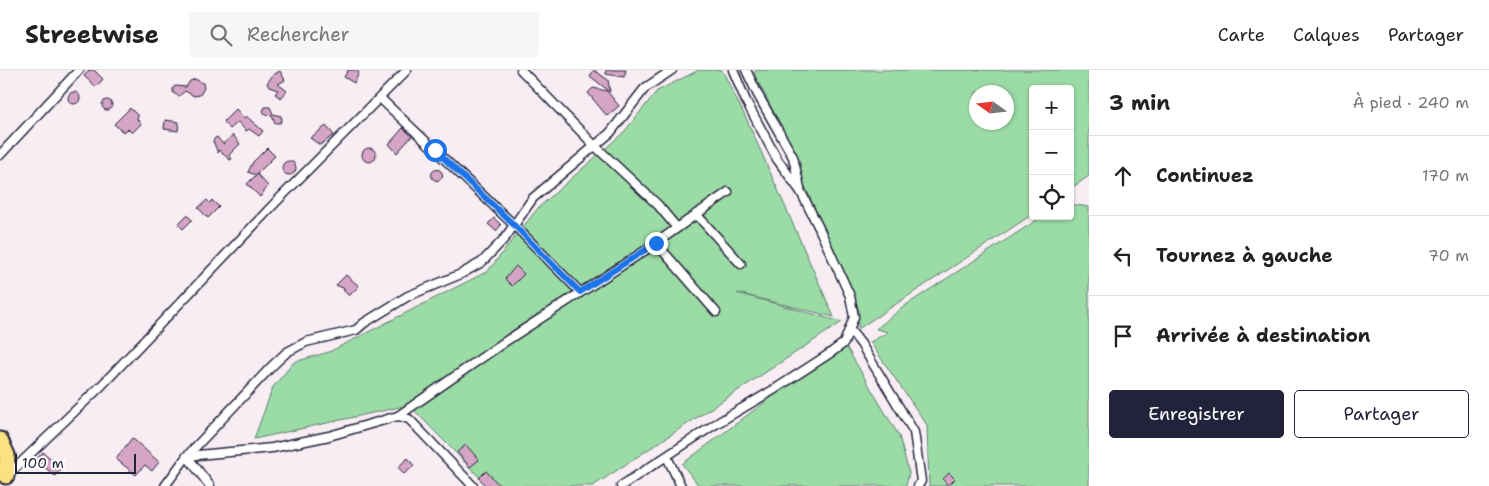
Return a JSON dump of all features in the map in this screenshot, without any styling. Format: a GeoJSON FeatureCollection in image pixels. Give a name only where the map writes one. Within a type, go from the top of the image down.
{"type":"FeatureCollection","features":[{"type":"Feature","properties":{"kind":"highway"},"geometry":{"type":"LineString","coordinates":[[0,440],[7,456],[7,477]]}},
{"type":"Feature","properties":{"kind":"street"},"geometry":{"type":"LineString","coordinates":[[0,155],[79,70]]}},
{"type":"Feature","properties":{"kind":"street"},"geometry":{"type":"LineString","coordinates":[[7,477],[102,386],[276,202],[407,70]]}},
{"type":"Feature","properties":{"kind":"street"},"geometry":{"type":"LineString","coordinates":[[521,70],[595,146],[658,205],[677,228]]}},
{"type":"Feature","properties":{"kind":"street"},"geometry":{"type":"LineString","coordinates":[[165,486],[187,456],[287,352],[306,342],[356,330],[408,296],[461,274],[482,262],[493,252],[533,198],[610,133],[645,88],[672,70]]}},
{"type":"Feature","properties":{"kind":"street"},"geometry":{"type":"LineString","coordinates":[[621,486],[714,425],[829,354],[844,343],[854,317],[850,296],[836,261],[801,192],[778,159],[746,101],[733,70]]}},
{"type":"Feature","properties":{"kind":"street"},"geometry":{"type":"LineString","coordinates":[[746,70],[792,156],[801,192]]}},
{"type":"Feature","properties":{"kind":"street"},"geometry":{"type":"LineString","coordinates":[[380,98],[514,225],[580,292]]}},
{"type":"Feature","properties":{"kind":"street"},"geometry":{"type":"LineString","coordinates":[[187,456],[272,448],[329,436],[398,416],[580,292],[656,243],[728,192]]}},
{"type":"Feature","properties":{"kind":"street"},"geometry":{"type":"LineString","coordinates":[[696,214],[741,264]]}},
{"type":"Feature","properties":{"kind":"street"},"geometry":{"type":"LineString","coordinates":[[656,243],[716,312]]}},
{"type":"Feature","properties":{"kind":"street"},"geometry":{"type":"LineString","coordinates":[[850,330],[861,344],[914,432],[921,481],[918,486]]}},
{"type":"Feature","properties":{"kind":"street"},"geometry":{"type":"LineString","coordinates":[[398,416],[409,419],[473,486]]}},
{"type":"Feature","properties":{"kind":"street"},"geometry":{"type":"LineString","coordinates":[[187,456],[210,486]]}},
{"type":"Feature","properties":{"kind":"street"},"geometry":{"type":"LineString","coordinates":[[667,457],[681,486]]}},
{"type":"Feature","properties":{"kind":"green space"},"geometry":{"type":"Polygon","coordinates":[[[699,70],[722,70],[747,120],[834,317],[737,293],[842,322],[593,486],[488,486],[409,405],[254,439],[273,387],[294,362],[329,352],[488,271],[538,208],[624,132],[657,91],[699,70]]]}},
{"type":"Feature","properties":{"kind":"green space"},"geometry":{"type":"Polygon","coordinates":[[[756,70],[1089,70],[1089,176],[1074,186],[1074,85],[1029,85],[1029,217],[858,329],[859,310],[804,184],[798,159],[754,74],[756,70]]]}},
{"type":"Feature","properties":{"kind":"green space"},"geometry":{"type":"Polygon","coordinates":[[[1074,205],[1089,207],[1089,486],[929,486],[927,425],[870,342],[888,332],[876,329],[906,305],[1037,220],[1074,220],[1074,205]]]}},
{"type":"Feature","properties":{"kind":"green space"},"geometry":{"type":"Polygon","coordinates":[[[844,343],[899,436],[909,473],[906,486],[699,486],[682,464],[844,343]]]}},
{"type":"Feature","properties":{"kind":"building"},"geometry":{"type":"Polygon","coordinates":[[[89,70],[94,70],[103,79],[96,87],[84,76],[89,70]]]}},
{"type":"Feature","properties":{"kind":"building"},"geometry":{"type":"Polygon","coordinates":[[[348,70],[357,70],[359,73],[354,83],[344,77],[348,70]]]}},
{"type":"Feature","properties":{"kind":"building"},"geometry":{"type":"Polygon","coordinates":[[[594,70],[608,80],[610,92],[590,76],[594,70]]]}},
{"type":"Feature","properties":{"kind":"building"},"geometry":{"type":"Polygon","coordinates":[[[606,70],[626,70],[624,77],[606,74],[606,70]]]}},
{"type":"Feature","properties":{"kind":"building"},"geometry":{"type":"Polygon","coordinates":[[[280,71],[285,80],[278,84],[287,91],[281,98],[275,94],[278,90],[269,87],[267,83],[273,75],[280,71]]]}},
{"type":"Feature","properties":{"kind":"building"},"geometry":{"type":"Polygon","coordinates":[[[195,79],[203,83],[204,88],[200,95],[194,96],[185,91],[179,96],[173,93],[175,86],[186,87],[190,81],[195,79]]]}},
{"type":"Feature","properties":{"kind":"building"},"geometry":{"type":"Polygon","coordinates":[[[593,88],[607,91],[619,106],[607,116],[588,93],[593,88]]]}},
{"type":"Feature","properties":{"kind":"building"},"geometry":{"type":"Polygon","coordinates":[[[76,92],[79,93],[79,103],[72,104],[69,103],[68,96],[69,93],[76,92]]]}},
{"type":"Feature","properties":{"kind":"building"},"geometry":{"type":"Polygon","coordinates":[[[105,100],[109,100],[112,105],[111,109],[105,110],[102,107],[102,103],[105,100]]]}},
{"type":"Feature","properties":{"kind":"building"},"geometry":{"type":"Polygon","coordinates":[[[265,107],[270,107],[273,114],[281,116],[282,120],[280,123],[275,123],[272,115],[265,114],[263,111],[265,107]]]}},
{"type":"Feature","properties":{"kind":"building"},"geometry":{"type":"Polygon","coordinates":[[[130,108],[138,116],[137,119],[141,124],[132,133],[128,129],[123,132],[114,124],[130,108]]]}},
{"type":"Feature","properties":{"kind":"building"},"geometry":{"type":"Polygon","coordinates":[[[236,109],[244,118],[246,116],[263,131],[259,136],[249,129],[246,131],[238,122],[230,129],[223,122],[236,109]]]}},
{"type":"Feature","properties":{"kind":"building"},"geometry":{"type":"Polygon","coordinates":[[[165,120],[179,122],[178,131],[164,129],[165,120]]]}},
{"type":"Feature","properties":{"kind":"building"},"geometry":{"type":"Polygon","coordinates":[[[326,126],[334,135],[320,145],[310,138],[326,126]]]}},
{"type":"Feature","properties":{"kind":"building"},"geometry":{"type":"Polygon","coordinates":[[[403,128],[412,136],[397,153],[389,144],[403,128]]]}},
{"type":"Feature","properties":{"kind":"building"},"geometry":{"type":"Polygon","coordinates":[[[233,135],[240,144],[229,155],[232,159],[230,160],[219,150],[218,153],[213,141],[217,137],[223,144],[233,135]]]}},
{"type":"Feature","properties":{"kind":"building"},"geometry":{"type":"Polygon","coordinates":[[[267,148],[275,156],[256,175],[248,172],[253,162],[267,148]]]}},
{"type":"Feature","properties":{"kind":"building"},"geometry":{"type":"Polygon","coordinates":[[[369,148],[374,150],[376,155],[374,160],[369,162],[364,160],[362,155],[364,150],[369,148]]]}},
{"type":"Feature","properties":{"kind":"building"},"geometry":{"type":"Polygon","coordinates":[[[289,161],[294,163],[296,168],[294,173],[289,175],[284,173],[282,168],[284,163],[289,161]]]}},
{"type":"Feature","properties":{"kind":"building"},"geometry":{"type":"Polygon","coordinates":[[[435,170],[439,170],[442,175],[441,179],[435,180],[432,177],[432,173],[435,170]]]}},
{"type":"Feature","properties":{"kind":"building"},"geometry":{"type":"Polygon","coordinates":[[[257,174],[268,186],[260,197],[247,184],[257,174]]]}},
{"type":"Feature","properties":{"kind":"building"},"geometry":{"type":"Polygon","coordinates":[[[207,200],[210,203],[212,200],[219,207],[208,218],[198,208],[207,200]]]}},
{"type":"Feature","properties":{"kind":"building"},"geometry":{"type":"Polygon","coordinates":[[[187,215],[192,220],[183,229],[178,224],[187,215]]]}},
{"type":"Feature","properties":{"kind":"building"},"geometry":{"type":"Polygon","coordinates":[[[494,218],[501,225],[496,231],[488,224],[494,218]]]}},
{"type":"Feature","properties":{"kind":"building"},"geometry":{"type":"Polygon","coordinates":[[[516,266],[524,274],[512,286],[505,279],[516,266]]]}},
{"type":"Feature","properties":{"kind":"building"},"geometry":{"type":"Polygon","coordinates":[[[346,275],[359,286],[349,296],[343,290],[345,289],[336,285],[346,275]]]}},
{"type":"Feature","properties":{"kind":"building"},"geometry":{"type":"Polygon","coordinates":[[[132,438],[159,462],[152,471],[145,465],[136,475],[116,459],[132,438]]]}},
{"type":"Feature","properties":{"kind":"building"},"geometry":{"type":"Polygon","coordinates":[[[466,445],[479,460],[470,467],[457,452],[466,445]]]}},
{"type":"Feature","properties":{"kind":"building"},"geometry":{"type":"Polygon","coordinates":[[[43,452],[62,468],[55,476],[36,460],[43,452]]]}},
{"type":"Feature","properties":{"kind":"building"},"geometry":{"type":"Polygon","coordinates":[[[408,458],[414,466],[404,474],[398,467],[408,458]]]}},
{"type":"Feature","properties":{"kind":"building"},"geometry":{"type":"Polygon","coordinates":[[[486,471],[500,486],[486,486],[479,478],[486,471]]]}},
{"type":"Feature","properties":{"kind":"building"},"geometry":{"type":"Polygon","coordinates":[[[949,473],[955,479],[948,486],[943,479],[949,473]]]}},
{"type":"Feature","properties":{"kind":"route"},"geometry":{"type":"LineString","coordinates":[[435,150],[514,225],[580,292],[656,243]]}}]}
